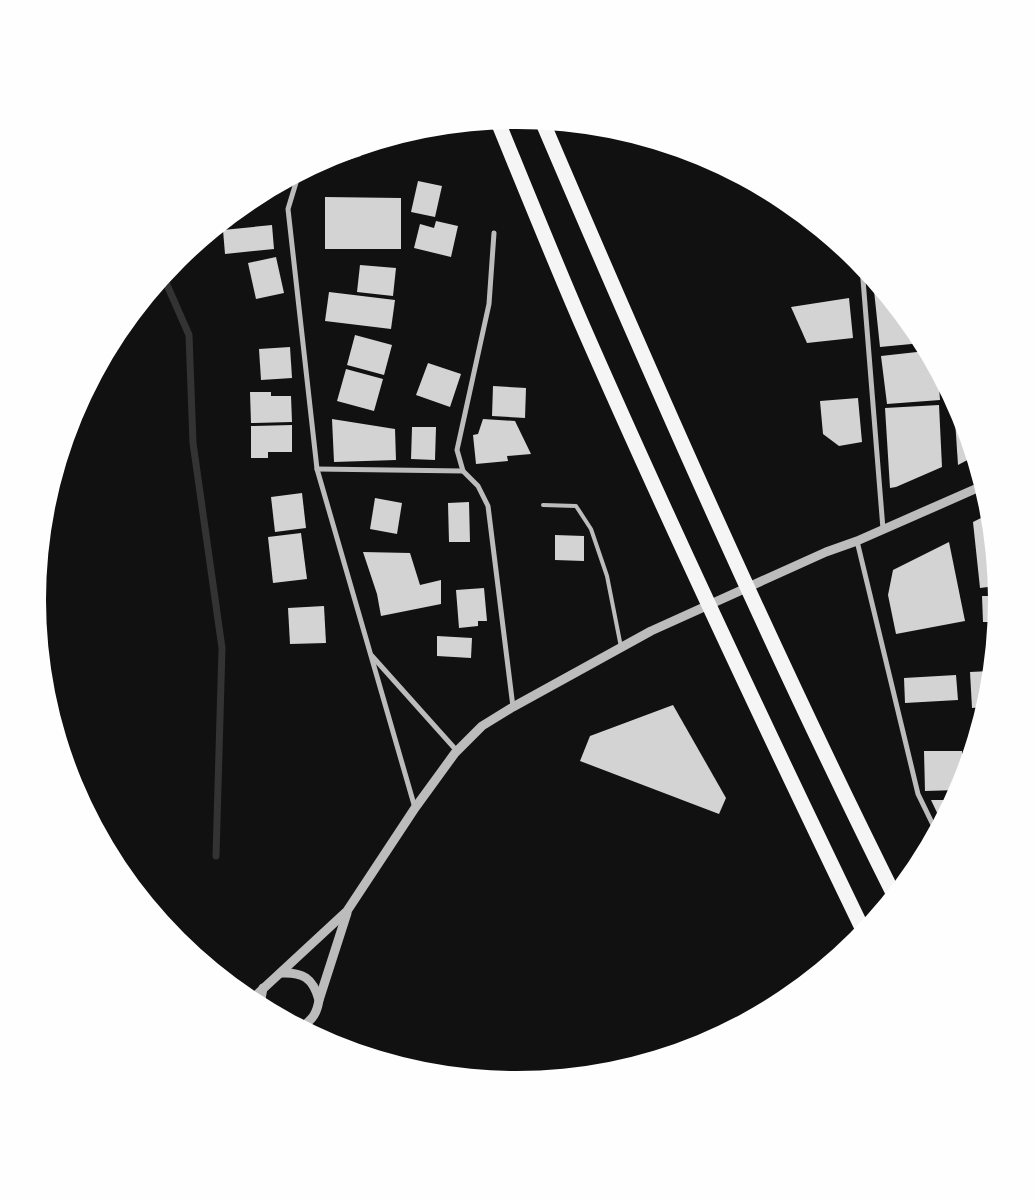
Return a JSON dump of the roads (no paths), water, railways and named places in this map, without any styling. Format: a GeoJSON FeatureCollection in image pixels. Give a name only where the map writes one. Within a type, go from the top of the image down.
{"type":"FeatureCollection","features":[{"type":"Feature","properties":{"kind":"highway"},"geometry":{"type":"LineString","coordinates":[[501,130],[580,319],[691,568],[860,924]]}},
{"type":"Feature","properties":{"kind":"highway"},"geometry":{"type":"LineString","coordinates":[[546,130],[693,470],[890,888]]}},
{"type":"Feature","properties":{"kind":"street"},"geometry":{"type":"LineString","coordinates":[[295,185],[288,209],[317,469],[415,808]]}},
{"type":"Feature","properties":{"kind":"street"},"geometry":{"type":"LineString","coordinates":[[494,233],[489,304],[457,450],[463,471],[478,486],[488,506],[513,706]]}},
{"type":"Feature","properties":{"kind":"street"},"geometry":{"type":"LineString","coordinates":[[863,280],[884,530]]}},
{"type":"Feature","properties":{"kind":"street"},"geometry":{"type":"LineString","coordinates":[[317,469],[463,471]]}},
{"type":"Feature","properties":{"kind":"street"},"geometry":{"type":"LineString","coordinates":[[258,993],[347,910],[415,808],[457,750],[482,726],[513,706],[651,631],[826,552],[884,530],[975,489]]}},
{"type":"Feature","properties":{"kind":"street"},"geometry":{"type":"LineString","coordinates":[[857,541],[918,794],[933,823]]}},
{"type":"Feature","properties":{"kind":"street"},"geometry":{"type":"LineString","coordinates":[[370,654],[457,750]]}},
{"type":"Feature","properties":{"kind":"street"},"geometry":{"type":"LineString","coordinates":[[308,1022],[317,1011],[347,910]]}},
{"type":"Feature","properties":{"kind":"street"},"geometry":{"type":"LineString","coordinates":[[281,973],[295,972],[307,978],[316,988],[319,1000]]}},
{"type":"Feature","properties":{"kind":"street"},"geometry":{"type":"LineString","coordinates":[[262,996],[264,988]]}},
{"type":"Feature","properties":{"kind":"lane"},"geometry":{"type":"LineString","coordinates":[[543,505],[576,506],[591,529],[607,576],[621,647]]}},
{"type":"Feature","properties":{"kind":"waterway"},"geometry":{"type":"LineString","coordinates":[[167,285],[189,335],[193,443],[222,648],[216,856]]}}]}
